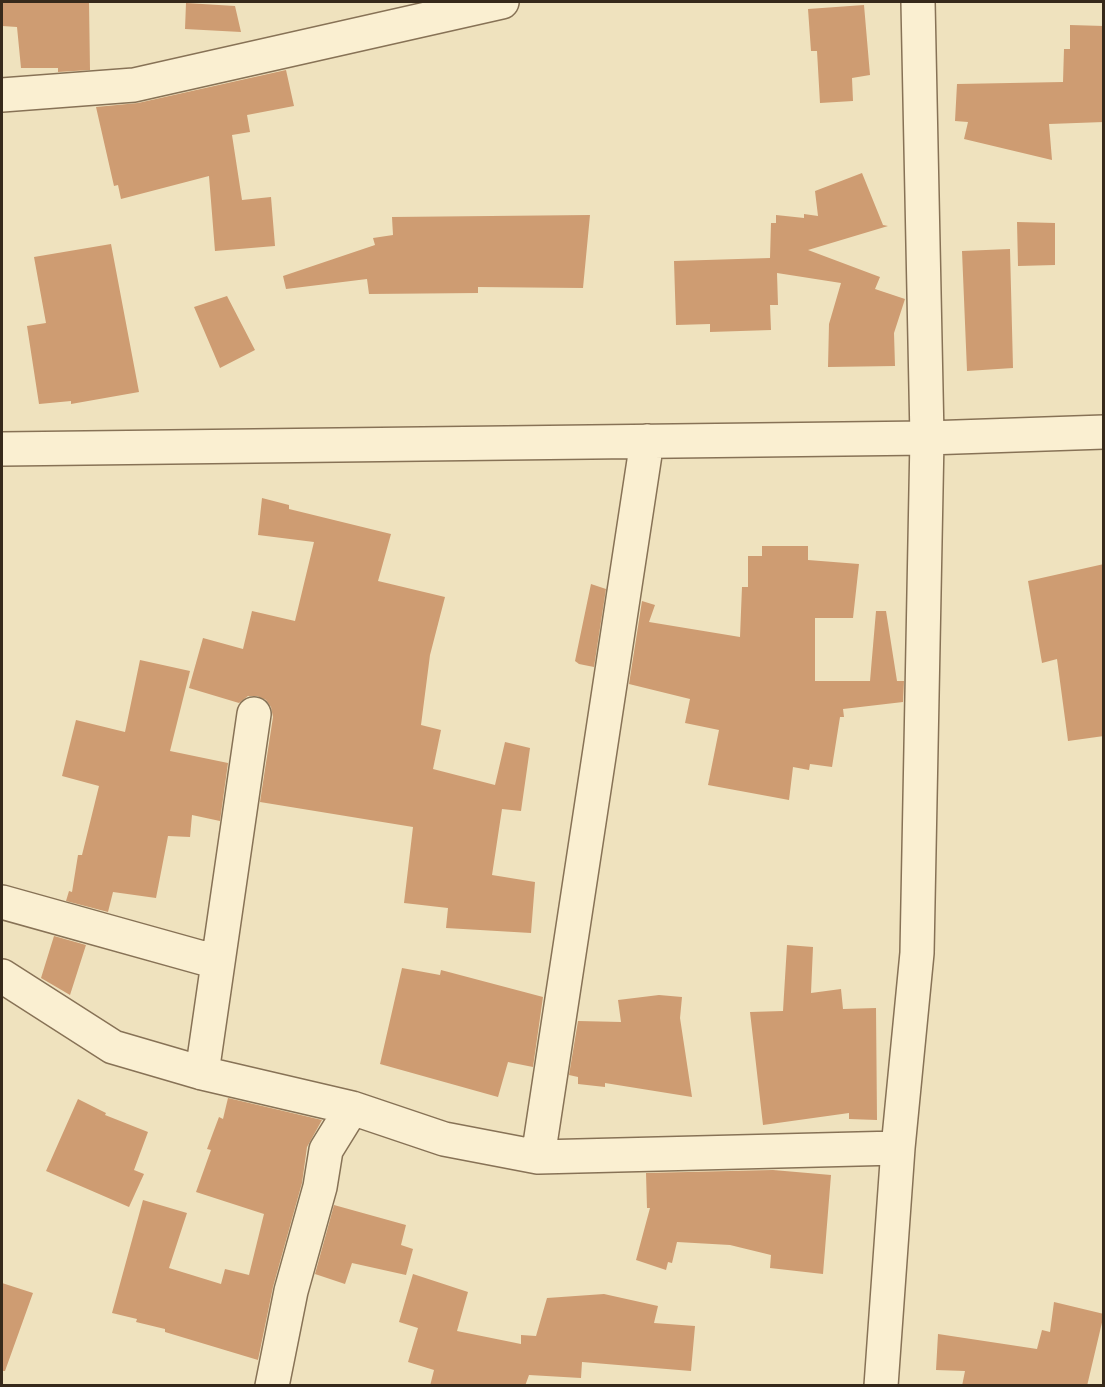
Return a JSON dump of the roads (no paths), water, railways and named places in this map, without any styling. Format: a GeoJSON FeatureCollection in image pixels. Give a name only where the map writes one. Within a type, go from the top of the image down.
{"type":"FeatureCollection","features":[{"type":"Feature","properties":{"kind":"street"},"geometry":{"type":"LineString","coordinates":[[2,94],[134,85],[502,2]]}},
{"type":"Feature","properties":{"kind":"street"},"geometry":{"type":"LineString","coordinates":[[881,1386],[898,1148],[917,953],[927,438],[918,2]]}},
{"type":"Feature","properties":{"kind":"street"},"geometry":{"type":"LineString","coordinates":[[2,449],[927,438],[1104,432]]}},
{"type":"Feature","properties":{"kind":"street"},"geometry":{"type":"LineString","coordinates":[[538,1157],[647,441]]}},
{"type":"Feature","properties":{"kind":"street"},"geometry":{"type":"LineString","coordinates":[[202,1073],[254,714]]}},
{"type":"Feature","properties":{"kind":"street"},"geometry":{"type":"LineString","coordinates":[[2,902],[217,962]]}},
{"type":"Feature","properties":{"kind":"street"},"geometry":{"type":"LineString","coordinates":[[2,976],[112,1047],[202,1073],[352,1108],[444,1139],[538,1157],[898,1148]]}},
{"type":"Feature","properties":{"kind":"street"},"geometry":{"type":"LineString","coordinates":[[272,1386],[291,1291],[320,1187],[326,1150],[352,1108]]}}]}
